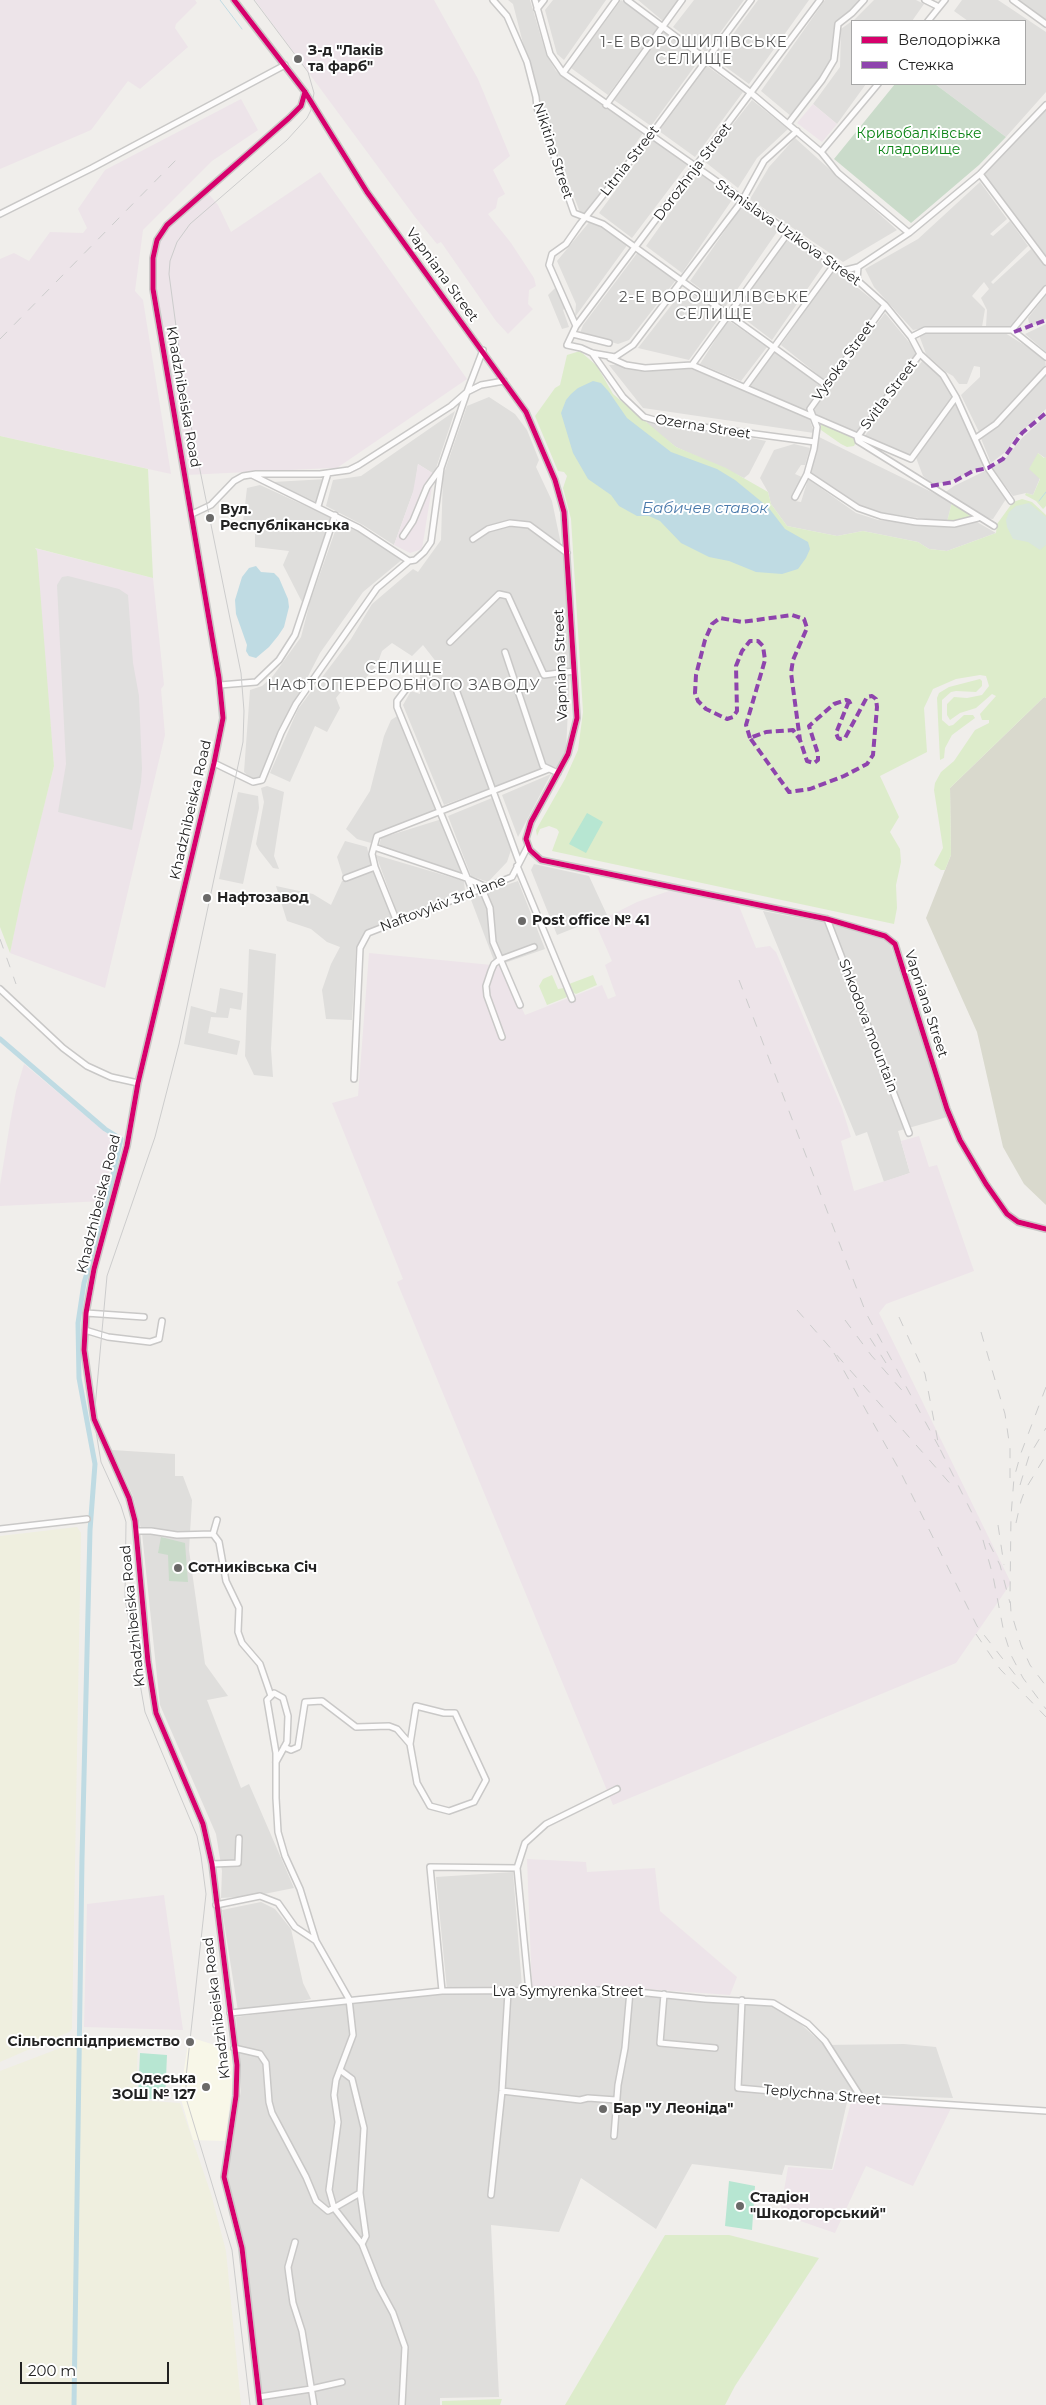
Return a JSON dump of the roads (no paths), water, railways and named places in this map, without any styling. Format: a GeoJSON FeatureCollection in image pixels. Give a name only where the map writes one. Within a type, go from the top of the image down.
{"type":"FeatureCollection","features":[{"type":"Feature","properties":{"kind":"street","name":"Vapniana Street"},"geometry":{"type":"LineString","coordinates":[[234,0],[305,92],[367,192],[526,412],[555,480],[564,512],[577,718],[568,754],[531,822],[526,839],[528,846],[541,860],[827,919],[885,936],[895,944],[947,1109],[960,1140],[986,1184],[1008,1214],[1018,1222],[1046,1229]]}},
{"type":"Feature","properties":{"kind":"street","name":"Nikitina Street"},"geometry":{"type":"LineString","coordinates":[[493,0],[507,16],[527,62],[537,108],[572,209],[576,215],[603,224],[827,386]]}},
{"type":"Feature","properties":{"kind":"street","name":"Stanislava Uzikova Street"},"geometry":{"type":"LineString","coordinates":[[535,0],[550,54],[563,73],[742,201],[857,280],[885,305],[911,337],[920,354],[942,375],[976,438],[988,468],[1011,501]]}},
{"type":"Feature","properties":{"kind":"street"},"geometry":{"type":"LineString","coordinates":[[537,9],[544,0]]}},
{"type":"Feature","properties":{"kind":"street"},"geometry":{"type":"LineString","coordinates":[[563,73],[616,0]]}},
{"type":"Feature","properties":{"kind":"street"},"geometry":{"type":"LineString","coordinates":[[627,0],[707,59],[797,131],[821,152],[844,178],[909,233]]}},
{"type":"Feature","properties":{"kind":"street"},"geometry":{"type":"LineString","coordinates":[[606,105],[682,0]]}},
{"type":"Feature","properties":{"kind":"street","name":"Litnia Street"},"geometry":{"type":"LineString","coordinates":[[576,326],[549,261],[552,254],[566,244],[651,135],[751,0]]}},
{"type":"Feature","properties":{"kind":"street","name":"Dorozhnja Street"},"geometry":{"type":"LineString","coordinates":[[592,354],[581,348],[568,345],[576,326],[637,248],[820,0]]}},
{"type":"Feature","properties":{"kind":"street"},"geometry":{"type":"LineString","coordinates":[[788,124],[822,80],[834,60],[838,24],[851,15],[864,0]]}},
{"type":"Feature","properties":{"kind":"street"},"geometry":{"type":"LineString","coordinates":[[925,0],[939,8]]}},
{"type":"Feature","properties":{"kind":"street"},"geometry":{"type":"LineString","coordinates":[[929,20],[945,0]]}},
{"type":"Feature","properties":{"kind":"street"},"geometry":{"type":"LineString","coordinates":[[1013,0],[1046,24]]}},
{"type":"Feature","properties":{"kind":"street"},"geometry":{"type":"LineString","coordinates":[[0,214],[92,168],[285,65]]}},
{"type":"Feature","properties":{"kind":"street"},"geometry":{"type":"LineString","coordinates":[[821,152],[877,85]]}},
{"type":"Feature","properties":{"kind":"street","name":"Khadzhibeiska Road"},"geometry":{"type":"LineString","coordinates":[[260,2405],[242,2248],[224,2177],[237,2083],[237,2065],[212,1864],[203,1824],[156,1713],[149,1670],[136,1531],[129,1498],[91,1409],[84,1350],[86,1314],[94,1269],[126,1146],[138,1083],[223,718],[220,685],[153,289],[152,271],[157,240],[167,225],[290,118],[301,106],[305,92]]}},
{"type":"Feature","properties":{"kind":"street"},"geometry":{"type":"LineString","coordinates":[[842,271],[858,267],[909,233],[980,174],[1046,105]]}},
{"type":"Feature","properties":{"kind":"street"},"geometry":{"type":"LineString","coordinates":[[592,354],[615,357],[633,345],[742,201],[764,162],[797,131]]}},
{"type":"Feature","properties":{"kind":"street"},"geometry":{"type":"LineString","coordinates":[[980,174],[1046,262]]}},
{"type":"Feature","properties":{"kind":"street"},"geometry":{"type":"LineString","coordinates":[[692,365],[788,233]]}},
{"type":"Feature","properties":{"kind":"street"},"geometry":{"type":"LineString","coordinates":[[745,387],[834,265]]}},
{"type":"Feature","properties":{"kind":"street"},"geometry":{"type":"LineString","coordinates":[[857,280],[858,267]]}},
{"type":"Feature","properties":{"kind":"street"},"geometry":{"type":"LineString","coordinates":[[1012,330],[1046,289]]}},
{"type":"Feature","properties":{"kind":"street","name":"Vysoka Street"},"geometry":{"type":"LineString","coordinates":[[814,419],[810,409],[885,305]]}},
{"type":"Feature","properties":{"kind":"street"},"geometry":{"type":"LineString","coordinates":[[911,337],[925,330],[1012,330],[1046,357]]}},
{"type":"Feature","properties":{"kind":"street"},"geometry":{"type":"LineString","coordinates":[[573,334],[609,343]]}},
{"type":"Feature","properties":{"kind":"street"},"geometry":{"type":"LineString","coordinates":[[214,763],[253,782],[262,780],[281,733],[296,704],[377,588],[409,561],[420,556],[431,542],[441,468],[483,350]]}},
{"type":"Feature","properties":{"kind":"street","name":"Ozerna Street"},"geometry":{"type":"LineString","coordinates":[[592,354],[622,397],[644,417],[658,422],[815,442]]}},
{"type":"Feature","properties":{"kind":"street","name":"Svitla Street"},"geometry":{"type":"LineString","coordinates":[[857,437],[920,354]]}},
{"type":"Feature","properties":{"kind":"street"},"geometry":{"type":"LineString","coordinates":[[608,356],[626,365],[645,368],[692,365],[814,419],[911,459],[956,398]]}},
{"type":"Feature","properties":{"kind":"street"},"geometry":{"type":"LineString","coordinates":[[976,438],[996,424],[1046,370]]}},
{"type":"Feature","properties":{"kind":"street"},"geometry":{"type":"LineString","coordinates":[[192,514],[211,505],[238,478],[252,475],[328,473],[359,465],[444,411],[467,392],[480,385],[504,381]]}},
{"type":"Feature","properties":{"kind":"street"},"geometry":{"type":"LineString","coordinates":[[796,497],[807,474],[815,442],[817,427],[814,419]]}},
{"type":"Feature","properties":{"kind":"street"},"geometry":{"type":"LineString","coordinates":[[857,437],[858,441],[863,445],[931,486],[978,518],[994,526]]}},
{"type":"Feature","properties":{"kind":"street"},"geometry":{"type":"LineString","coordinates":[[403,536],[413,521],[427,487],[441,468]]}},
{"type":"Feature","properties":{"kind":"street"},"geometry":{"type":"LineString","coordinates":[[318,506],[328,473]]}},
{"type":"Feature","properties":{"kind":"street"},"geometry":{"type":"LineString","coordinates":[[807,474],[858,508],[881,516],[916,522],[954,524],[978,518]]}},
{"type":"Feature","properties":{"kind":"street"},"geometry":{"type":"LineString","coordinates":[[252,475],[318,506],[383,541],[409,561]]}},
{"type":"Feature","properties":{"kind":"street"},"geometry":{"type":"LineString","coordinates":[[220,685],[256,682],[279,660],[295,635],[335,516]]}},
{"type":"Feature","properties":{"kind":"street"},"geometry":{"type":"LineString","coordinates":[[473,539],[488,529],[510,523],[529,525],[567,553]]}},
{"type":"Feature","properties":{"kind":"street"},"geometry":{"type":"LineString","coordinates":[[450,642],[499,594],[508,596],[544,675],[574,671]]}},
{"type":"Feature","properties":{"kind":"street"},"geometry":{"type":"LineString","coordinates":[[505,652],[543,766],[558,773]]}},
{"type":"Feature","properties":{"kind":"street"},"geometry":{"type":"LineString","coordinates":[[412,681],[397,701],[398,707],[473,892]]}},
{"type":"Feature","properties":{"kind":"street"},"geometry":{"type":"LineString","coordinates":[[457,692],[518,864],[572,999]]}},
{"type":"Feature","properties":{"kind":"street"},"geometry":{"type":"LineString","coordinates":[[397,922],[375,867],[372,854],[378,836],[549,769]]}},
{"type":"Feature","properties":{"kind":"street","name":"Naftovykiv 3rd lane"},"geometry":{"type":"LineString","coordinates":[[354,1079],[360,948],[368,933],[512,878],[528,846]]}},
{"type":"Feature","properties":{"kind":"street"},"geometry":{"type":"LineString","coordinates":[[374,847],[466,878],[484,888],[490,908],[493,942],[520,1006]]}},
{"type":"Feature","properties":{"kind":"street"},"geometry":{"type":"LineString","coordinates":[[346,878],[375,867]]}},
{"type":"Feature","properties":{"kind":"street","name":"Shkodova mountain"},"geometry":{"type":"LineString","coordinates":[[827,919],[909,1133]]}},
{"type":"Feature","properties":{"kind":"street"},"geometry":{"type":"LineString","coordinates":[[502,1037],[487,996],[486,986],[494,964],[499,960],[534,946]]}},
{"type":"Feature","properties":{"kind":"street"},"geometry":{"type":"LineString","coordinates":[[0,989],[63,1048],[87,1066],[111,1077],[138,1083]]}},
{"type":"Feature","properties":{"kind":"street"},"geometry":{"type":"LineString","coordinates":[[86,1314],[144,1317]]}},
{"type":"Feature","properties":{"kind":"street"},"geometry":{"type":"LineString","coordinates":[[85,1330],[108,1337],[150,1342],[159,1340],[162,1321]]}},
{"type":"Feature","properties":{"kind":"street"},"geometry":{"type":"LineString","coordinates":[[0,1529],[87,1519]]}},
{"type":"Feature","properties":{"kind":"street"},"geometry":{"type":"LineString","coordinates":[[213,1534],[217,1520]]}},
{"type":"Feature","properties":{"kind":"street"},"geometry":{"type":"LineString","coordinates":[[136,1531],[177,1535],[213,1534]]}},
{"type":"Feature","properties":{"kind":"street"},"geometry":{"type":"LineString","coordinates":[[213,1534],[219,1542],[226,1581],[239,1608],[238,1632],[242,1642],[260,1664],[271,1696]]}},
{"type":"Feature","properties":{"kind":"street"},"geometry":{"type":"LineString","coordinates":[[276,1762],[287,1742],[288,1716],[283,1698],[274,1693],[267,1700],[276,1762],[278,1832],[300,1889],[316,1941],[349,1999],[353,2035],[336,2080],[334,2094],[338,2122],[329,2190],[334,2208],[362,2244],[379,2287],[393,2314],[405,2347],[402,2405]]}},
{"type":"Feature","properties":{"kind":"street"},"geometry":{"type":"LineString","coordinates":[[284,1747],[291,1750],[298,1747],[305,1702],[312,1700],[322,1701],[356,1727],[389,1726],[397,1729],[410,1744],[417,1783],[430,1806],[449,1811],[474,1802],[486,1780],[456,1712],[444,1713],[416,1706],[410,1744]]}},
{"type":"Feature","properties":{"kind":"street"},"geometry":{"type":"LineString","coordinates":[[529,1991],[517,1868],[525,1843],[546,1824],[617,1789]]}},
{"type":"Feature","properties":{"kind":"street"},"geometry":{"type":"LineString","coordinates":[[212,1864],[238,1863],[239,1838]]}},
{"type":"Feature","properties":{"kind":"street"},"geometry":{"type":"LineString","coordinates":[[442,1991],[430,1867],[517,1868]]}},
{"type":"Feature","properties":{"kind":"street"},"geometry":{"type":"LineString","coordinates":[[216,1905],[260,1896],[269,1899],[278,1903],[294,1927],[316,1941]]}},
{"type":"Feature","properties":{"kind":"street","name":"Lva Symyrenka Street"},"geometry":{"type":"LineString","coordinates":[[230,2013],[272,2010],[349,1999],[442,1991],[630,1991],[773,2003],[808,2024],[825,2041],[862,2099]]}},
{"type":"Feature","properties":{"kind":"street"},"geometry":{"type":"LineString","coordinates":[[614,2136],[616,2100],[625,2048],[630,1991]]}},
{"type":"Feature","properties":{"kind":"street"},"geometry":{"type":"LineString","coordinates":[[491,2194],[502,2091],[508,1992]]}},
{"type":"Feature","properties":{"kind":"street"},"geometry":{"type":"LineString","coordinates":[[664,1994],[660,2043],[714,2048]]}},
{"type":"Feature","properties":{"kind":"street","name":"Teplychna Street"},"geometry":{"type":"LineString","coordinates":[[742,2000],[738,2088],[862,2099],[1046,2111]]}},
{"type":"Feature","properties":{"kind":"street"},"geometry":{"type":"LineString","coordinates":[[234,2048],[260,2054],[266,2063],[269,2102],[276,2124],[306,2177],[316,2201],[328,2212],[360,2193]]}},
{"type":"Feature","properties":{"kind":"street"},"geometry":{"type":"LineString","coordinates":[[340,2070],[352,2079],[364,2128],[360,2193],[366,2236],[362,2244]]}},
{"type":"Feature","properties":{"kind":"street"},"geometry":{"type":"LineString","coordinates":[[502,2091],[580,2100],[588,2098],[616,2100]]}},
{"type":"Feature","properties":{"kind":"street"},"geometry":{"type":"LineString","coordinates":[[295,2242],[288,2267],[293,2302],[302,2331],[314,2405]]}},
{"type":"Feature","properties":{"kind":"street"},"geometry":{"type":"LineString","coordinates":[[259,2397],[342,2382]]}},
{"type":"Feature","properties":{"kind":"water","name":"Бабичев ставок"},"geometry":{"type":"Polygon","coordinates":[[[593,381],[601,383],[627,418],[671,452],[717,469],[735,480],[768,507],[785,529],[808,542],[810,549],[798,569],[782,574],[756,572],[729,561],[709,557],[681,543],[660,521],[649,516],[637,516],[619,506],[611,495],[588,479],[573,453],[561,413],[566,400],[571,394],[578,388],[593,381]]]}},
{"type":"Feature","properties":{"kind":"water"},"geometry":{"type":"Polygon","coordinates":[[[256,566],[261,572],[274,573],[279,578],[288,599],[289,607],[284,627],[269,647],[256,658],[249,656],[246,651],[247,645],[236,614],[235,600],[242,577],[249,568],[256,566]]]}},
{"type":"Feature","properties":{"kind":"waterway"},"geometry":{"type":"LineString","coordinates":[[220,0],[242,29]]}},
{"type":"Feature","properties":{"kind":"waterway"},"geometry":{"type":"LineString","coordinates":[[1039,501],[1046,492]]}},
{"type":"Feature","properties":{"kind":"waterway"},"geometry":{"type":"LineString","coordinates":[[0,1039],[105,1129],[121,1139],[103,1219],[84,1283],[78,1323],[79,1378],[95,1464],[90,1530],[82,1859],[74,2405]]}},
{"type":"Feature","properties":{"kind":"tram line"},"geometry":{"type":"LineString","coordinates":[[250,2405],[232,2250],[186,2098],[186,2077],[206,1894],[201,1856],[197,1836],[145,1712],[125,1599],[126,1522],[121,1506],[101,1462],[94,1419],[107,1276],[155,1137],[179,1044],[243,742],[244,711],[241,673],[186,401],[169,274],[170,261],[177,242],[190,224],[287,140],[307,118],[311,110],[314,93],[308,72],[254,0]]}},
{"type":"Feature","properties":{"kind":"railway"},"geometry":{"type":"LineString","coordinates":[[0,339],[176,160]]}},
{"type":"Feature","properties":{"kind":"railway"},"geometry":{"type":"LineString","coordinates":[[0,939],[16,984]]}},
{"type":"Feature","properties":{"kind":"railway"},"geometry":{"type":"LineString","coordinates":[[739,980],[866,1313],[939,1447]]}},
{"type":"Feature","properties":{"kind":"railway"},"geometry":{"type":"LineString","coordinates":[[797,1310],[954,1488]]}},
{"type":"Feature","properties":{"kind":"railway"},"geometry":{"type":"LineString","coordinates":[[899,1317],[925,1374],[939,1447],[980,1529],[993,1576],[1004,1633],[1011,1655],[1023,1678],[1046,1709]]}},
{"type":"Feature","properties":{"kind":"railway"},"geometry":{"type":"LineString","coordinates":[[845,1320],[871,1355],[907,1396]]}},
{"type":"Feature","properties":{"kind":"railway"},"geometry":{"type":"LineString","coordinates":[[981,1332],[1005,1414],[1010,1448],[1010,1478]]}},
{"type":"Feature","properties":{"kind":"railway"},"geometry":{"type":"LineString","coordinates":[[870,1338],[886,1363]]}},
{"type":"Feature","properties":{"kind":"railway"},"geometry":{"type":"LineString","coordinates":[[834,1353],[900,1471],[977,1626],[1017,1677]]}},
{"type":"Feature","properties":{"kind":"railway"},"geometry":{"type":"LineString","coordinates":[[1046,1387],[1021,1453],[1014,1478],[1011,1516],[1010,1597],[1011,1612],[1021,1645],[1030,1665],[1046,1686]]}},
{"type":"Feature","properties":{"kind":"railway"},"geometry":{"type":"LineString","coordinates":[[1020,1485],[1029,1456],[1046,1428]]}},
{"type":"Feature","properties":{"kind":"railway"},"geometry":{"type":"LineString","coordinates":[[1016,1523],[1025,1490],[1046,1455]]}},
{"type":"Feature","properties":{"kind":"railway"},"geometry":{"type":"LineString","coordinates":[[998,1525],[1004,1565]]}},
{"type":"Feature","properties":{"kind":"railway"},"geometry":{"type":"LineString","coordinates":[[989,1543],[1000,1565],[1010,1603]]}},
{"type":"Feature","properties":{"kind":"railway"},"geometry":{"type":"LineString","coordinates":[[976,1634],[1000,1669],[1046,1717]]}},
{"type":"Feature","properties":{"kind":"place","name":"З-д \"Лаків та фарб\""},"geometry":{"type":"Point","coordinates":[298,59]}},
{"type":"Feature","properties":{"kind":"place","name":"Вул. Республіканська"},"geometry":{"type":"Point","coordinates":[210,518]}},
{"type":"Feature","properties":{"kind":"place","name":"Нафтозавод"},"geometry":{"type":"Point","coordinates":[207,898]}},
{"type":"Feature","properties":{"kind":"place","name":"Post office № 41"},"geometry":{"type":"Point","coordinates":[522,921]}},
{"type":"Feature","properties":{"kind":"place","name":"Сотниківська Січ"},"geometry":{"type":"Point","coordinates":[178,1568]}},
{"type":"Feature","properties":{"kind":"place","name":"Сільгосппідприємство"},"geometry":{"type":"Point","coordinates":[190,2042]}},
{"type":"Feature","properties":{"kind":"place","name":"Одеська ЗОШ № 127"},"geometry":{"type":"Point","coordinates":[206,2087]}},
{"type":"Feature","properties":{"kind":"place","name":"Бар \"У Леоніда\""},"geometry":{"type":"Point","coordinates":[603,2109]}},
{"type":"Feature","properties":{"kind":"place","name":"Стадіон \"Шкодогорський\""},"geometry":{"type":"Point","coordinates":[740,2206]}},
{"type":"Feature","properties":{"kind":"district","name":"1-Е ВОРОШИЛІВСЬКЕ СЕЛИЩЕ"},"geometry":{"type":"Point","coordinates":[694,52]}},
{"type":"Feature","properties":{"kind":"district","name":"2-Е ВОРОШИЛІВСЬКЕ СЕЛИЩЕ"},"geometry":{"type":"Point","coordinates":[714,306]}},
{"type":"Feature","properties":{"kind":"district","name":"СЕЛИЩЕ НАФТОПЕРЕРОБНОГО ЗАВОДУ"},"geometry":{"type":"Point","coordinates":[404,678]}},
{"type":"Feature","properties":{"kind":"park label","name":"Кривобалківське кладовище"},"geometry":{"type":"Point","coordinates":[919,142]}}]}
